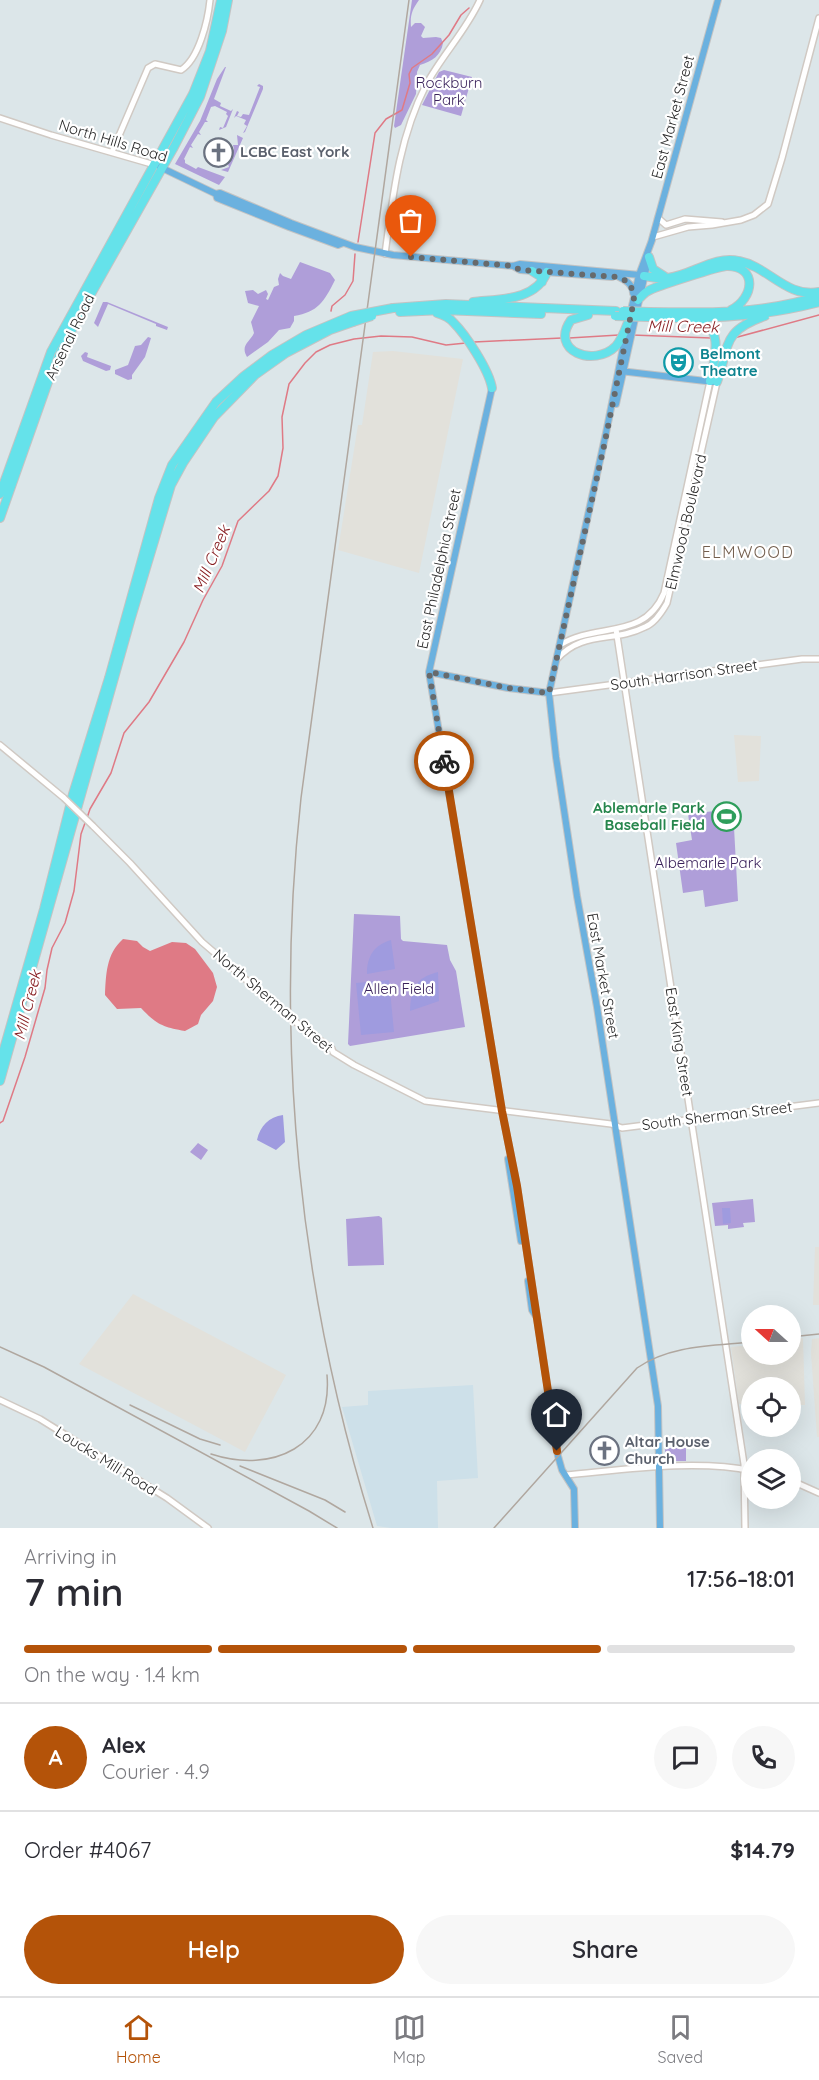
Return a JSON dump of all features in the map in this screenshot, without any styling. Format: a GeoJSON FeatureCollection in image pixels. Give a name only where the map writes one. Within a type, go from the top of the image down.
{"type":"FeatureCollection","features":[{"type":"Feature","properties":{"kind":"highway"},"geometry":{"type":"LineString","coordinates":[[158,166],[204,67],[215,33],[221,0]]}},
{"type":"Feature","properties":{"kind":"highway"},"geometry":{"type":"LineString","coordinates":[[158,166],[200,97],[222,31],[228,0]]}},
{"type":"Feature","properties":{"kind":"highway","name":"Arsenal Road"},"geometry":{"type":"LineString","coordinates":[[0,494],[51,352],[158,166]]}},
{"type":"Feature","properties":{"kind":"highway","name":"Arsenal Road"},"geometry":{"type":"LineString","coordinates":[[0,518],[60,354],[158,166]]}},
{"type":"Feature","properties":{"kind":"highway"},"geometry":{"type":"LineString","coordinates":[[649,257],[653,269],[668,278]]}},
{"type":"Feature","properties":{"kind":"highway"},"geometry":{"type":"LineString","coordinates":[[641,277],[668,278],[711,263],[731,260],[756,266],[790,289],[819,294]]}},
{"type":"Feature","properties":{"kind":"highway"},"geometry":{"type":"LineString","coordinates":[[636,300],[652,289],[726,265],[740,270],[750,284],[746,298],[729,312]]}},
{"type":"Feature","properties":{"kind":"highway"},"geometry":{"type":"LineString","coordinates":[[532,271],[540,276],[542,282]]}},
{"type":"Feature","properties":{"kind":"highway"},"geometry":{"type":"LineString","coordinates":[[0,1063],[44,909],[73,794],[109,678],[159,498],[172,465],[216,402],[244,376],[272,355],[306,335],[352,319],[393,310],[526,294],[542,282],[547,272]]}},
{"type":"Feature","properties":{"kind":"highway"},"geometry":{"type":"LineString","coordinates":[[446,304],[649,314],[729,312],[772,306],[819,294]]}},
{"type":"Feature","properties":{"kind":"highway"},"geometry":{"type":"LineString","coordinates":[[714,382],[728,342],[738,329],[747,323],[819,302]]}},
{"type":"Feature","properties":{"kind":"highway"},"geometry":{"type":"LineString","coordinates":[[675,319],[728,318],[790,309]]}},
{"type":"Feature","properties":{"kind":"highway"},"geometry":{"type":"LineString","coordinates":[[393,310],[588,315],[615,313]]}},
{"type":"Feature","properties":{"kind":"highway"},"geometry":{"type":"LineString","coordinates":[[423,311],[445,315],[459,329],[488,372],[492,388]]}},
{"type":"Feature","properties":{"kind":"highway"},"geometry":{"type":"LineString","coordinates":[[649,314],[700,321],[710,329],[717,346],[714,382]]}},
{"type":"Feature","properties":{"kind":"highway"},"geometry":{"type":"LineString","coordinates":[[588,315],[571,320],[565,333],[568,345],[582,356],[597,356],[610,351],[626,339],[629,326]]}},
{"type":"Feature","properties":{"kind":"highway"},"geometry":{"type":"LineString","coordinates":[[0,1081],[171,485],[214,417],[255,375],[286,353],[352,319]]}},
{"type":"Feature","properties":{"kind":"main road","name":"East Market Street"},"geometry":{"type":"LineString","coordinates":[[629,326],[717,0]]}},
{"type":"Feature","properties":{"kind":"main road","name":"North Hills Road"},"geometry":{"type":"LineString","coordinates":[[158,166],[216,194],[220,193],[343,243],[385,254],[513,266],[520,264],[641,277]]}},
{"type":"Feature","properties":{"kind":"main road","name":"East Market Street"},"geometry":{"type":"LineString","coordinates":[[641,277],[649,257],[652,238]]}},
{"type":"Feature","properties":{"kind":"main road","name":"North Hills Road"},"geometry":{"type":"LineString","coordinates":[[513,266],[520,270],[641,277]]}},
{"type":"Feature","properties":{"kind":"main road"},"geometry":{"type":"LineString","coordinates":[[619,277],[630,285],[636,300]]}},
{"type":"Feature","properties":{"kind":"main road"},"geometry":{"type":"LineString","coordinates":[[429,672],[545,693],[560,645],[626,339]]}},
{"type":"Feature","properties":{"kind":"main road"},"geometry":{"type":"LineString","coordinates":[[620,372],[714,382]]}},
{"type":"Feature","properties":{"kind":"main road","name":"East Philadelphia Street"},"geometry":{"type":"LineString","coordinates":[[492,388],[429,672],[502,1111],[502,1124],[532,1310],[536,1316],[558,1456],[574,1489],[575,1528]]}},
{"type":"Feature","properties":{"kind":"main road","name":"East Market Street"},"geometry":{"type":"LineString","coordinates":[[545,693],[616,1125],[658,1406],[660,1528]]}},
{"type":"Feature","properties":{"kind":"street"},"geometry":{"type":"LineString","coordinates":[[112,152],[148,68],[156,64],[181,70],[188,66],[206,28],[210,0]]}},
{"type":"Feature","properties":{"kind":"street"},"geometry":{"type":"LineString","coordinates":[[385,254],[398,161],[410,121],[438,64],[464,28],[480,0]]}},
{"type":"Feature","properties":{"kind":"street"},"geometry":{"type":"LineString","coordinates":[[652,238],[688,227],[726,223],[754,215],[768,204],[819,18]]}},
{"type":"Feature","properties":{"kind":"street","name":"North Hills Road"},"geometry":{"type":"LineString","coordinates":[[0,118],[158,166]]}},
{"type":"Feature","properties":{"kind":"street"},"geometry":{"type":"LineString","coordinates":[[658,218],[666,225],[685,219],[726,223]]}},
{"type":"Feature","properties":{"kind":"street","name":"Elmwood Boulevard"},"geometry":{"type":"LineString","coordinates":[[556,660],[564,651],[580,641],[633,626],[654,612],[664,593],[714,382]]}},
{"type":"Feature","properties":{"kind":"street","name":"Elmwood Boulevard"},"geometry":{"type":"LineString","coordinates":[[560,645],[579,635],[617,632]]}},
{"type":"Feature","properties":{"kind":"street","name":"East King Street"},"geometry":{"type":"LineString","coordinates":[[617,632],[742,1449]]}},
{"type":"Feature","properties":{"kind":"street","name":"South Harrison Street"},"geometry":{"type":"LineString","coordinates":[[545,693],[819,658]]}},
{"type":"Feature","properties":{"kind":"street","name":"North Sherman Street"},"geometry":{"type":"LineString","coordinates":[[0,745],[64,798],[130,862],[202,942],[333,1052],[422,1100],[616,1125]]}},
{"type":"Feature","properties":{"kind":"street","name":"South Sherman Street"},"geometry":{"type":"LineString","coordinates":[[616,1125],[622,1128],[819,1103]]}},
{"type":"Feature","properties":{"kind":"street","name":"Loucks Mill Road"},"geometry":{"type":"LineString","coordinates":[[0,1400],[40,1419],[167,1498],[208,1528]]}},
{"type":"Feature","properties":{"kind":"street"},"geometry":{"type":"LineString","coordinates":[[566,1475],[660,1467],[741,1469]]}},
{"type":"Feature","properties":{"kind":"street"},"geometry":{"type":"LineString","coordinates":[[801,1485],[819,1493]]}},
{"type":"Feature","properties":{"kind":"street","name":"East King Street"},"geometry":{"type":"LineString","coordinates":[[745,1509],[745,1528]]}},
{"type":"Feature","properties":{"kind":"shaded area"},"geometry":{"type":"Polygon","coordinates":[[[393,351],[463,359],[419,573],[338,550],[358,425],[362,425],[373,352],[393,351]]]}},
{"type":"Feature","properties":{"kind":"shaded area"},"geometry":{"type":"Polygon","coordinates":[[[734,735],[761,736],[759,781],[738,782],[734,735]]]}},
{"type":"Feature","properties":{"kind":"shaded area","name":"Ablemarle Park Baseball Field"},"geometry":{"type":"Polygon","coordinates":[[[732,809],[733,824],[719,825],[718,811],[732,809]]]}},
{"type":"Feature","properties":{"kind":"shaded area"},"geometry":{"type":"Polygon","coordinates":[[[123,939],[137,941],[150,951],[172,942],[186,943],[195,949],[213,973],[217,987],[213,1001],[201,1015],[198,1024],[185,1031],[161,1024],[141,1008],[117,1009],[105,995],[106,980],[110,958],[123,939]]]}},
{"type":"Feature","properties":{"kind":"shaded area"},"geometry":{"type":"Polygon","coordinates":[[[391,940],[395,969],[367,974],[368,962],[373,952],[380,945],[391,940]]]}},
{"type":"Feature","properties":{"kind":"shaded area"},"geometry":{"type":"Polygon","coordinates":[[[438,972],[439,1001],[410,1011],[416,985],[424,977],[438,972]]]}},
{"type":"Feature","properties":{"kind":"shaded area"},"geometry":{"type":"Polygon","coordinates":[[[389,980],[394,1032],[361,1035],[356,983],[389,980]]]}},
{"type":"Feature","properties":{"kind":"shaded area"},"geometry":{"type":"Polygon","coordinates":[[[283,1115],[285,1142],[276,1150],[257,1140],[260,1130],[266,1123],[283,1115]]]}},
{"type":"Feature","properties":{"kind":"shaded area"},"geometry":{"type":"Polygon","coordinates":[[[722,1208],[730,1208],[731,1223],[723,1224],[722,1208]]]}},
{"type":"Feature","properties":{"kind":"shaded area"},"geometry":{"type":"Polygon","coordinates":[[[815,1247],[819,1247],[819,1305],[813,1305],[815,1247]]]}},
{"type":"Feature","properties":{"kind":"shaded area"},"geometry":{"type":"Polygon","coordinates":[[[133,1294],[286,1375],[245,1452],[79,1364],[133,1294]]]}},
{"type":"Feature","properties":{"kind":"shaded area"},"geometry":{"type":"Polygon","coordinates":[[[801,1338],[803,1338],[805,1405],[801,1405],[801,1377],[741,1377],[741,1404],[739,1404],[731,1347],[741,1346],[741,1365],[801,1365],[801,1338]]]}},
{"type":"Feature","properties":{"kind":"shaded area"},"geometry":{"type":"Polygon","coordinates":[[[819,1338],[819,1437],[817,1437],[811,1353],[812,1339],[819,1338]]]}},
{"type":"Feature","properties":{"kind":"shaded area"},"geometry":{"type":"Polygon","coordinates":[[[473,1385],[478,1478],[437,1481],[438,1528],[377,1526],[342,1407],[368,1405],[368,1391],[473,1385]]]}},
{"type":"Feature","properties":{"kind":"green space"},"geometry":{"type":"Polygon","coordinates":[[[412,0],[419,0],[412,13],[411,27],[415,23],[421,23],[425,27],[421,36],[423,38],[441,38],[443,43],[435,57],[420,65],[417,72],[416,94],[401,125],[395,128],[394,126],[412,0]]]}},
{"type":"Feature","properties":{"kind":"green space"},"geometry":{"type":"Polygon","coordinates":[[[225,67],[214,99],[221,103],[220,106],[231,111],[233,109],[226,127],[219,130],[220,127],[223,128],[228,116],[227,112],[215,106],[211,107],[206,120],[208,122],[205,122],[199,132],[201,135],[198,134],[191,145],[193,148],[190,147],[184,159],[185,163],[196,169],[198,167],[225,177],[219,185],[175,164],[200,121],[217,79],[225,67]]]}},
{"type":"Feature","properties":{"kind":"green space","name":"Rockburn Park"},"geometry":{"type":"Polygon","coordinates":[[[444,70],[472,77],[461,116],[422,105],[439,72],[444,70]]]}},
{"type":"Feature","properties":{"kind":"green space"},"geometry":{"type":"Polygon","coordinates":[[[259,84],[263,86],[263,89],[245,132],[243,133],[247,126],[244,124],[246,120],[236,116],[234,118],[237,111],[239,112],[237,116],[249,115],[260,87],[257,86],[259,84]]]}},
{"type":"Feature","properties":{"kind":"green space"},"geometry":{"type":"Polygon","coordinates":[[[237,135],[243,138],[228,172],[221,170],[229,167],[227,161],[234,149],[233,145],[238,145],[237,135]]]}},
{"type":"Feature","properties":{"kind":"green space"},"geometry":{"type":"Polygon","coordinates":[[[300,262],[330,273],[335,280],[331,288],[315,309],[294,316],[290,328],[279,330],[268,342],[247,357],[245,347],[254,333],[251,322],[259,306],[248,303],[245,291],[253,290],[258,294],[266,290],[268,300],[274,287],[279,285],[280,273],[291,279],[300,262]]]}},
{"type":"Feature","properties":{"kind":"green space"},"geometry":{"type":"Polygon","coordinates":[[[103,302],[168,327],[167,330],[108,304],[98,327],[94,323],[103,302]]]}},
{"type":"Feature","properties":{"kind":"green space"},"geometry":{"type":"Polygon","coordinates":[[[148,337],[151,338],[145,357],[132,375],[132,379],[128,380],[115,374],[115,370],[128,365],[135,346],[141,345],[148,337]]]}},
{"type":"Feature","properties":{"kind":"green space"},"geometry":{"type":"Polygon","coordinates":[[[85,352],[88,353],[87,357],[111,366],[110,370],[106,371],[83,361],[81,356],[85,352]]]}},
{"type":"Feature","properties":{"kind":"green space","name":"Albemarle Park"},"geometry":{"type":"Polygon","coordinates":[[[733,809],[738,901],[705,907],[703,890],[683,893],[676,843],[692,840],[688,814],[733,809]]]}},
{"type":"Feature","properties":{"kind":"green space","name":"Allen Field"},"geometry":{"type":"Polygon","coordinates":[[[354,914],[400,916],[403,941],[447,945],[450,960],[456,971],[465,1027],[350,1046],[348,1044],[354,914]]]}},
{"type":"Feature","properties":{"kind":"green space"},"geometry":{"type":"Polygon","coordinates":[[[198,1143],[208,1150],[201,1160],[190,1152],[198,1143]]]}},
{"type":"Feature","properties":{"kind":"green space"},"geometry":{"type":"Polygon","coordinates":[[[753,1199],[755,1222],[743,1223],[744,1227],[728,1229],[728,1225],[715,1226],[712,1203],[753,1199]]]}},
{"type":"Feature","properties":{"kind":"green space"},"geometry":{"type":"Polygon","coordinates":[[[379,1216],[382,1218],[384,1265],[348,1266],[346,1219],[379,1216]]]}},
{"type":"Feature","properties":{"kind":"green space"},"geometry":{"type":"Polygon","coordinates":[[[665,1448],[686,1448],[686,1461],[665,1461],[665,1448]]]}},
{"type":"Feature","properties":{"kind":"waterway"},"geometry":{"type":"LineString","coordinates":[[358,242],[375,133],[386,119],[402,110],[412,68],[432,54],[449,35],[461,15],[469,8]]}},
{"type":"Feature","properties":{"kind":"waterway"},"geometry":{"type":"LineString","coordinates":[[331,311],[332,306],[345,295],[353,281],[355,254]]}},
{"type":"Feature","properties":{"kind":"waterway","name":"Mill Creek"},"geometry":{"type":"LineString","coordinates":[[734,338],[819,315]]}},
{"type":"Feature","properties":{"kind":"waterway","name":"Mill Creek"},"geometry":{"type":"LineString","coordinates":[[569,338],[619,335]]}},
{"type":"Feature","properties":{"kind":"waterway","name":"Mill Creek"},"geometry":{"type":"LineString","coordinates":[[632,335],[711,338]]}},
{"type":"Feature","properties":{"kind":"waterway","name":"Mill Creek"},"geometry":{"type":"LineString","coordinates":[[87,818],[111,773],[124,733],[149,702],[184,642],[222,566],[238,521],[269,491],[278,476],[283,448],[282,417],[289,384],[305,363],[316,352],[330,345],[354,339],[381,336],[412,337],[446,345],[466,343]]}},
{"type":"Feature","properties":{"kind":"waterway","name":"Mill Creek"},"geometry":{"type":"LineString","coordinates":[[474,342],[562,338]]}},
{"type":"Feature","properties":{"kind":"waterway","name":"Mill Creek"},"geometry":{"type":"LineString","coordinates":[[0,1123],[3,1121],[25,1057],[45,988],[52,948],[65,923],[74,891],[81,834],[85,823]]}},
{"type":"Feature","properties":{"kind":"railway"},"geometry":{"type":"LineString","coordinates":[[373,1528],[348,1439],[327,1349],[311,1258],[299,1167],[292,1075],[290,983],[293,890],[301,798],[409,0]]}},
{"type":"Feature","properties":{"kind":"railway"},"geometry":{"type":"LineString","coordinates":[[801,1336],[819,1334]]}},
{"type":"Feature","properties":{"kind":"railway"},"geometry":{"type":"LineString","coordinates":[[494,1528],[637,1368],[650,1360],[678,1351],[741,1343]]}},
{"type":"Feature","properties":{"kind":"railway"},"geometry":{"type":"LineString","coordinates":[[0,1347],[44,1367],[337,1528]]}},
{"type":"Feature","properties":{"kind":"railway"},"geometry":{"type":"LineString","coordinates":[[211,1454],[234,1459],[256,1460],[276,1457],[294,1449],[309,1437],[320,1421],[326,1400],[327,1375]]}},
{"type":"Feature","properties":{"kind":"railway"},"geometry":{"type":"LineString","coordinates":[[130,1405],[200,1439],[220,1445]]}},
{"type":"Feature","properties":{"kind":"railway"},"geometry":{"type":"LineString","coordinates":[[240,1466],[325,1500],[345,1512]]}},
{"type":"Feature","properties":{"kind":"way so far"},"geometry":{"type":"LineString","coordinates":[[411,257],[513,266],[520,270],[619,277],[630,285],[634,300],[549,693],[508,688],[429,672],[444,761]]}},
{"type":"Feature","properties":{"kind":"place","name":"LCBC East York"},"geometry":{"type":"Point","coordinates":[219,152]}},
{"type":"Feature","properties":{"kind":"place","name":"Belmont Theatre"},"geometry":{"type":"Point","coordinates":[679,363]}},
{"type":"Feature","properties":{"kind":"place","name":"Ablemarle Park Baseball Field"},"geometry":{"type":"Point","coordinates":[726,817]}},
{"type":"Feature","properties":{"kind":"place","name":"Altar House Church"},"geometry":{"type":"Point","coordinates":[604,1451]}},
{"type":"Feature","properties":{"kind":"district","name":"ELMWOOD"},"geometry":{"type":"Point","coordinates":[748,552]}},
{"type":"Feature","properties":{"kind":"route"},"geometry":{"type":"LineString","coordinates":[[444,761],[502,1111],[517,1186],[557,1451]]}}]}
